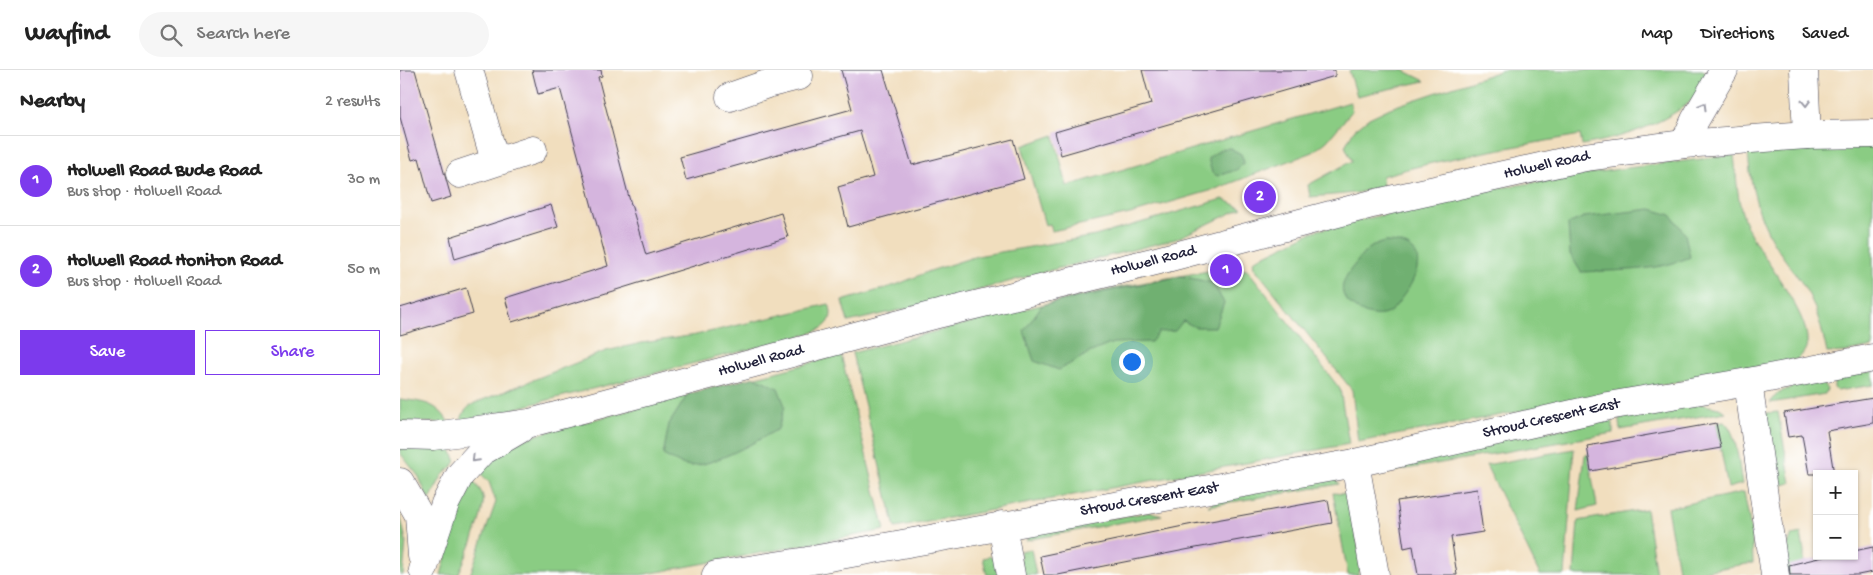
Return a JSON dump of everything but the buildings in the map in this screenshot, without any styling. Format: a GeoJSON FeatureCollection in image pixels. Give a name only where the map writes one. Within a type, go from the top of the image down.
{"type":"FeatureCollection","features":[{"type":"Feature","properties":{"kind":"street"},"geometry":{"type":"LineString","coordinates":[[469,70],[495,162]]}},
{"type":"Feature","properties":{"kind":"street"},"geometry":{"type":"LineString","coordinates":[[1684,144],[1695,120],[1724,70]]}},
{"type":"Feature","properties":{"kind":"street"},"geometry":{"type":"LineString","coordinates":[[1804,70],[1808,135]]}},
{"type":"Feature","properties":{"kind":"street"},"geometry":{"type":"LineString","coordinates":[[730,96],[765,77],[799,76]]}},
{"type":"Feature","properties":{"kind":"street","name":"Holwell Road"},"geometry":{"type":"LineString","coordinates":[[400,435],[433,436],[530,423],[934,315],[1156,261],[1372,204],[1585,157],[1684,144],[1808,135],[1873,134]]}},
{"type":"Feature","properties":{"kind":"street"},"geometry":{"type":"LineString","coordinates":[[460,174],[532,150]]}},
{"type":"Feature","properties":{"kind":"street","name":"Stroud Crescent East"},"geometry":{"type":"LineString","coordinates":[[716,575],[808,568],[1002,525],[1355,462],[1608,406],[1873,358]]}},
{"type":"Feature","properties":{"kind":"street"},"geometry":{"type":"LineString","coordinates":[[1748,382],[1775,575]]}},
{"type":"Feature","properties":{"kind":"street","name":"Holwell Road"},"geometry":{"type":"LineString","coordinates":[[422,572],[445,504],[460,475],[482,452],[530,423]]}},
{"type":"Feature","properties":{"kind":"street"},"geometry":{"type":"LineString","coordinates":[[1355,462],[1375,575]]}},
{"type":"Feature","properties":{"kind":"street"},"geometry":{"type":"LineString","coordinates":[[400,482],[420,515],[422,572]]}},
{"type":"Feature","properties":{"kind":"street"},"geometry":{"type":"LineString","coordinates":[[1002,525],[1011,575]]}},
{"type":"Feature","properties":{"kind":"green space"},"geometry":{"type":"Polygon","coordinates":[[[1349,70],[1403,70],[1425,81],[1357,96],[1349,70]]]}},
{"type":"Feature","properties":{"kind":"green space"},"geometry":{"type":"Polygon","coordinates":[[[1503,70],[1702,70],[1714,76],[1702,91],[1672,114],[1637,131],[1619,137],[1582,145],[1580,135],[1481,153],[1431,163],[1382,176],[1383,187],[1356,193],[1310,197],[1308,185],[1352,161],[1345,146],[1354,130],[1369,118],[1390,108],[1503,70]]]}},
{"type":"Feature","properties":{"kind":"green space"},"geometry":{"type":"Polygon","coordinates":[[[1350,102],[1352,111],[1327,141],[1313,152],[1213,190],[1130,214],[1052,231],[1050,224],[1045,225],[1022,146],[1054,135],[1067,186],[1350,102]]]}},
{"type":"Feature","properties":{"kind":"green space"},"geometry":{"type":"Polygon","coordinates":[[[1873,146],[1873,347],[1827,353],[1813,303],[1775,245],[1759,212],[1750,173],[1748,153],[1873,146]]]}},
{"type":"Feature","properties":{"kind":"green space"},"geometry":{"type":"Polygon","coordinates":[[[1230,148],[1241,154],[1244,162],[1242,166],[1218,176],[1212,173],[1208,158],[1221,149],[1230,148]]]}},
{"type":"Feature","properties":{"kind":"green space"},"geometry":{"type":"Polygon","coordinates":[[[1734,155],[1738,193],[1744,220],[1754,241],[1793,302],[1806,331],[1807,345],[1798,359],[1358,442],[1352,390],[1254,267],[1253,261],[1314,231],[1494,189],[1619,169],[1734,155]]]}},
{"type":"Feature","properties":{"kind":"green space"},"geometry":{"type":"Polygon","coordinates":[[[1223,199],[1242,208],[1176,239],[1040,273],[940,301],[848,322],[842,301],[896,285],[930,271],[977,256],[1095,236],[1223,199]]]}},
{"type":"Feature","properties":{"kind":"green space"},"geometry":{"type":"Polygon","coordinates":[[[1651,209],[1671,215],[1685,234],[1690,257],[1650,268],[1581,272],[1570,254],[1568,224],[1584,217],[1651,209]]]}},
{"type":"Feature","properties":{"kind":"green space"},"geometry":{"type":"Polygon","coordinates":[[[1386,242],[1400,243],[1415,252],[1417,268],[1409,287],[1392,310],[1385,314],[1371,315],[1355,308],[1348,302],[1342,291],[1343,284],[1350,271],[1366,251],[1386,242]]]}},
{"type":"Feature","properties":{"kind":"green space"},"geometry":{"type":"Polygon","coordinates":[[[1247,269],[1340,389],[1349,444],[895,528],[852,353],[1029,308],[1119,288],[1209,271],[1215,277],[1222,277],[1247,269]]]}},
{"type":"Feature","properties":{"kind":"green space"},"geometry":{"type":"Polygon","coordinates":[[[1181,276],[1213,283],[1224,303],[1215,327],[1195,327],[1183,321],[1175,331],[1159,332],[1151,342],[1113,343],[1091,352],[1059,370],[1034,361],[1024,331],[1042,305],[1181,276]]]}},
{"type":"Feature","properties":{"kind":"green space"},"geometry":{"type":"Polygon","coordinates":[[[829,304],[830,320],[820,329],[806,335],[461,422],[465,411],[475,403],[606,351],[642,343],[696,335],[829,304]]]}},
{"type":"Feature","properties":{"kind":"green space"},"geometry":{"type":"Polygon","coordinates":[[[841,355],[885,530],[641,575],[470,575],[496,502],[489,482],[477,470],[509,444],[543,433],[841,355]]]}},
{"type":"Feature","properties":{"kind":"green space"},"geometry":{"type":"Polygon","coordinates":[[[1873,371],[1873,385],[1837,391],[1834,388],[1834,379],[1873,371]]]}},
{"type":"Feature","properties":{"kind":"green space"},"geometry":{"type":"Polygon","coordinates":[[[755,377],[778,388],[785,406],[778,429],[736,451],[702,464],[684,465],[663,455],[669,424],[688,394],[755,377]]]}},
{"type":"Feature","properties":{"kind":"green space"},"geometry":{"type":"Polygon","coordinates":[[[1821,382],[1827,389],[1825,394],[1770,403],[1778,393],[1795,386],[1821,382]]]}},
{"type":"Feature","properties":{"kind":"green space"},"geometry":{"type":"Polygon","coordinates":[[[400,399],[428,404],[439,411],[449,423],[400,422],[400,399]]]}},
{"type":"Feature","properties":{"kind":"green space"},"geometry":{"type":"Polygon","coordinates":[[[1700,404],[1719,408],[1726,412],[1620,430],[1620,417],[1700,404]]]}},
{"type":"Feature","properties":{"kind":"green space"},"geometry":{"type":"Polygon","coordinates":[[[1778,412],[1791,483],[1782,485],[1778,473],[1770,466],[1766,413],[1778,412]]]}},
{"type":"Feature","properties":{"kind":"green space"},"geometry":{"type":"Polygon","coordinates":[[[1611,420],[1613,423],[1613,433],[1378,474],[1384,468],[1404,457],[1611,420]]]}},
{"type":"Feature","properties":{"kind":"green space"},"geometry":{"type":"Polygon","coordinates":[[[1724,422],[1735,441],[1742,484],[1728,488],[1716,423],[1724,422]]]}},
{"type":"Feature","properties":{"kind":"green space"},"geometry":{"type":"Polygon","coordinates":[[[400,442],[449,444],[456,462],[442,476],[429,501],[419,477],[400,453],[400,442]]]}},
{"type":"Feature","properties":{"kind":"green space"},"geometry":{"type":"Polygon","coordinates":[[[1574,449],[1565,575],[1540,575],[1486,465],[1574,449]]]}},
{"type":"Feature","properties":{"kind":"green space"},"geometry":{"type":"Polygon","coordinates":[[[1588,454],[1597,506],[1578,511],[1585,455],[1588,454]]]}},
{"type":"Feature","properties":{"kind":"green space"},"geometry":{"type":"Polygon","coordinates":[[[1333,476],[1339,484],[1208,506],[1217,499],[1333,476]]]}},
{"type":"Feature","properties":{"kind":"green space"},"geometry":{"type":"Polygon","coordinates":[[[470,477],[480,489],[483,497],[481,514],[470,548],[458,575],[441,575],[464,490],[470,477]]]}},
{"type":"Feature","properties":{"kind":"green space"},"geometry":{"type":"Polygon","coordinates":[[[1744,492],[1752,535],[1753,563],[1679,575],[1667,508],[1744,492]]]}},
{"type":"Feature","properties":{"kind":"green space"},"geometry":{"type":"Polygon","coordinates":[[[1333,493],[1346,494],[1350,502],[1362,565],[1358,575],[1348,575],[1333,493]]]}},
{"type":"Feature","properties":{"kind":"green space"},"geometry":{"type":"Polygon","coordinates":[[[1646,509],[1656,575],[1574,575],[1578,521],[1646,509]]]}},
{"type":"Feature","properties":{"kind":"green space"},"geometry":{"type":"Polygon","coordinates":[[[1151,512],[1162,515],[1026,540],[1032,531],[1151,512]]]}},
{"type":"Feature","properties":{"kind":"green space"},"geometry":{"type":"Polygon","coordinates":[[[400,514],[406,541],[403,575],[400,575],[400,514]]]}},
{"type":"Feature","properties":{"kind":"green space"},"geometry":{"type":"Polygon","coordinates":[[[1801,533],[1804,551],[1804,575],[1785,575],[1785,553],[1792,535],[1801,533]]]}},
{"type":"Feature","properties":{"kind":"green space"},"geometry":{"type":"Polygon","coordinates":[[[1031,549],[1036,575],[1021,575],[1020,551],[1031,549]]]}},
{"type":"Feature","properties":{"kind":"green space"},"geometry":{"type":"Polygon","coordinates":[[[990,556],[996,562],[1001,575],[987,575],[983,558],[990,556]]]}},
{"type":"Feature","properties":{"kind":"place","name":"Holwell Road Honiton Road"},"geometry":{"type":"Point","coordinates":[1260,197]}},
{"type":"Feature","properties":{"kind":"place","name":"Holwell Road Bude Road"},"geometry":{"type":"Point","coordinates":[1226,270]}}]}
